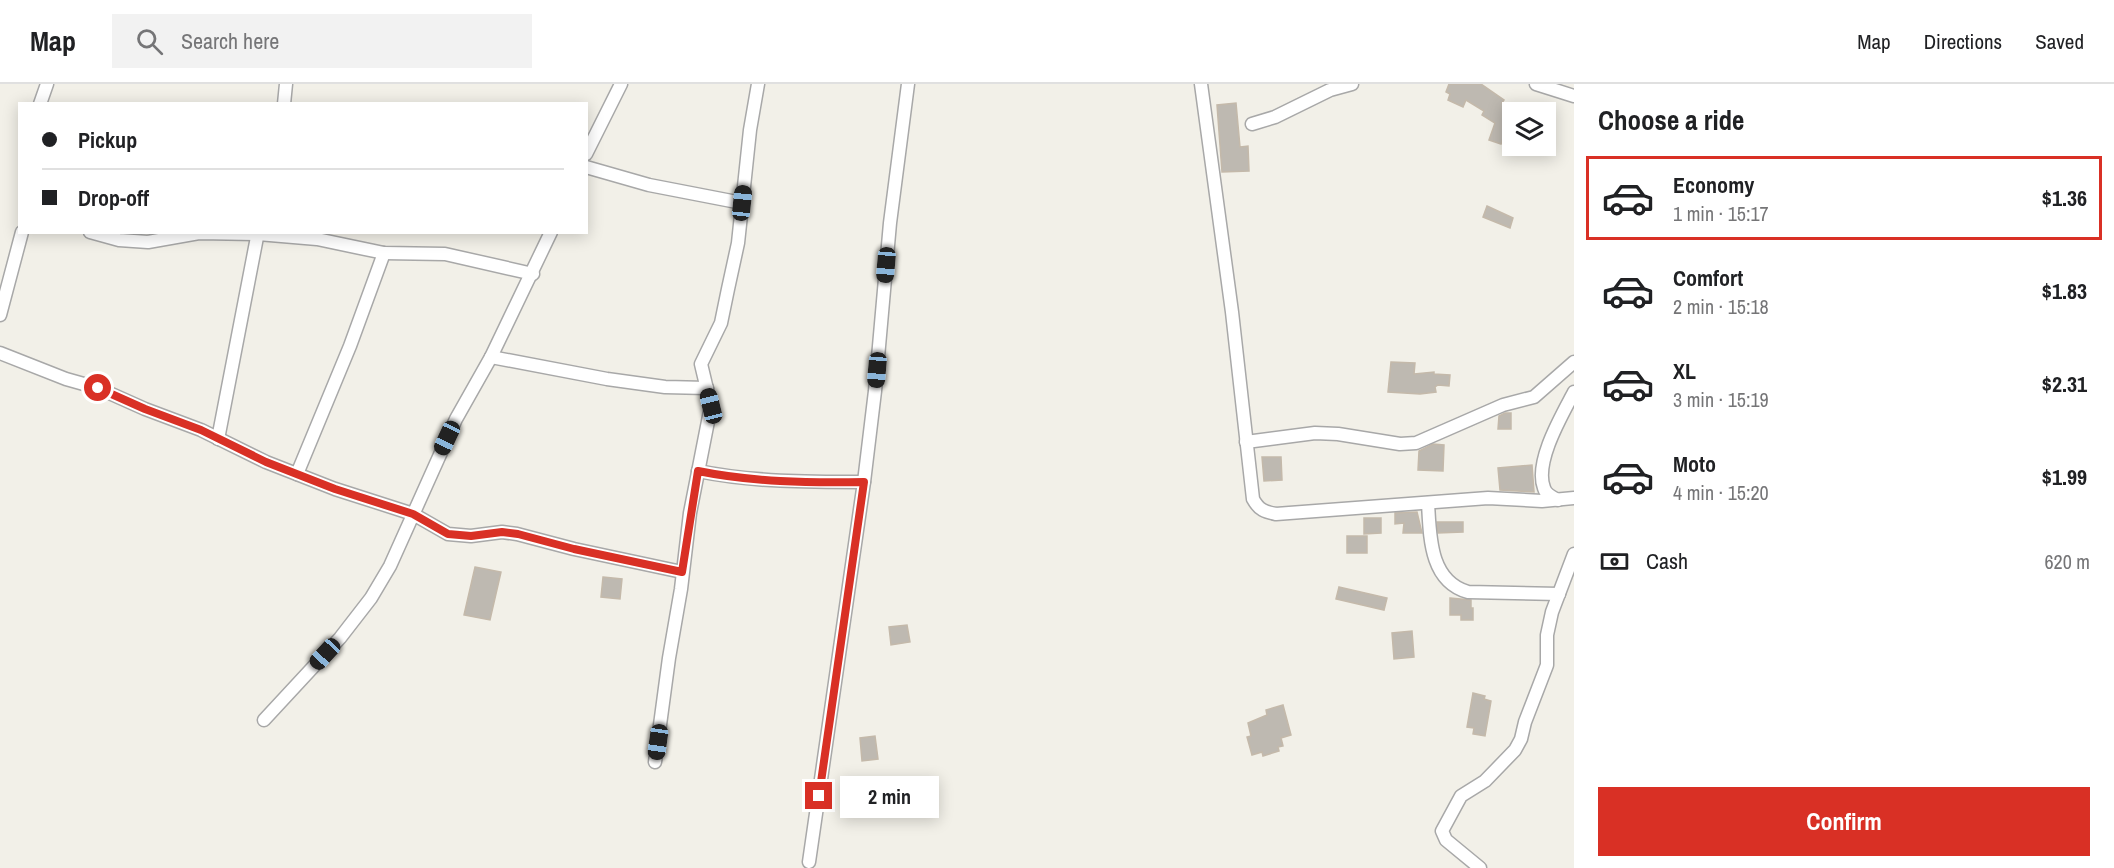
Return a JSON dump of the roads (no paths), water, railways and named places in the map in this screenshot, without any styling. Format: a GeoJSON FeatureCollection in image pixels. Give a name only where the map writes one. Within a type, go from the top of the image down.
{"type":"FeatureCollection","features":[{"type":"Feature","properties":{"kind":"street"},"geometry":{"type":"LineString","coordinates":[[41,102],[47,84]]}},
{"type":"Feature","properties":{"kind":"street"},"geometry":{"type":"LineString","coordinates":[[284,102],[286,84]]}},
{"type":"Feature","properties":{"kind":"street"},"geometry":{"type":"LineString","coordinates":[[588,150],[621,84]]}},
{"type":"Feature","properties":{"kind":"street"},"geometry":{"type":"LineString","coordinates":[[655,762],[682,572],[711,406],[701,364],[720,323],[738,243],[750,130],[758,84]]}},
{"type":"Feature","properties":{"kind":"street"},"geometry":{"type":"LineString","coordinates":[[810,862],[864,482],[875,391],[890,223],[908,84]]}},
{"type":"Feature","properties":{"kind":"street"},"geometry":{"type":"LineString","coordinates":[[1201,84],[1232,312],[1253,499],[1257,507],[1276,514],[1488,498],[1529,501],[1574,498]]}},
{"type":"Feature","properties":{"kind":"street"},"geometry":{"type":"LineString","coordinates":[[1252,124],[1282,115],[1330,90],[1352,84]]}},
{"type":"Feature","properties":{"kind":"street"},"geometry":{"type":"LineString","coordinates":[[1536,84],[1574,96]]}},
{"type":"Feature","properties":{"kind":"street"},"geometry":{"type":"LineString","coordinates":[[588,168],[649,185],[742,203]]}},
{"type":"Feature","properties":{"kind":"street"},"geometry":{"type":"LineString","coordinates":[[0,315],[21,234]]}},
{"type":"Feature","properties":{"kind":"street"},"geometry":{"type":"LineString","coordinates":[[97,234],[119,240],[148,242],[193,234]]}},
{"type":"Feature","properties":{"kind":"street"},"geometry":{"type":"LineString","coordinates":[[218,439],[258,234]]}},
{"type":"Feature","properties":{"kind":"street"},"geometry":{"type":"LineString","coordinates":[[268,234],[317,239],[384,253],[445,254],[533,274]]}},
{"type":"Feature","properties":{"kind":"street"},"geometry":{"type":"LineString","coordinates":[[264,720],[340,638],[371,598],[390,566],[456,419],[491,357],[533,274],[550,234]]}},
{"type":"Feature","properties":{"kind":"street"},"geometry":{"type":"LineString","coordinates":[[297,474],[350,346],[384,253]]}},
{"type":"Feature","properties":{"kind":"street"},"geometry":{"type":"LineString","coordinates":[[0,353],[66,379],[98,388],[201,430],[266,462],[413,514],[448,534],[458,536],[488,532],[510,533],[682,572]]}},
{"type":"Feature","properties":{"kind":"street"},"geometry":{"type":"LineString","coordinates":[[491,357],[607,379],[665,387],[707,388]]}},
{"type":"Feature","properties":{"kind":"street"},"geometry":{"type":"LineString","coordinates":[[1246,442],[1314,433],[1338,434],[1400,444],[1416,443],[1503,405],[1534,398],[1574,362]]}},
{"type":"Feature","properties":{"kind":"street"},"geometry":{"type":"LineString","coordinates":[[1574,392],[1548,443],[1543,472],[1545,490],[1548,495],[1574,505]]}},
{"type":"Feature","properties":{"kind":"street"},"geometry":{"type":"LineString","coordinates":[[698,471],[747,479],[864,482]]}},
{"type":"Feature","properties":{"kind":"street"},"geometry":{"type":"LineString","coordinates":[[1428,502],[1434,559],[1449,582],[1459,590],[1559,594]]}},
{"type":"Feature","properties":{"kind":"street"},"geometry":{"type":"LineString","coordinates":[[1480,868],[1446,840],[1442,831],[1461,796],[1485,781],[1515,750],[1521,739],[1525,722],[1547,665],[1547,634],[1552,612],[1574,554]]}}]}
